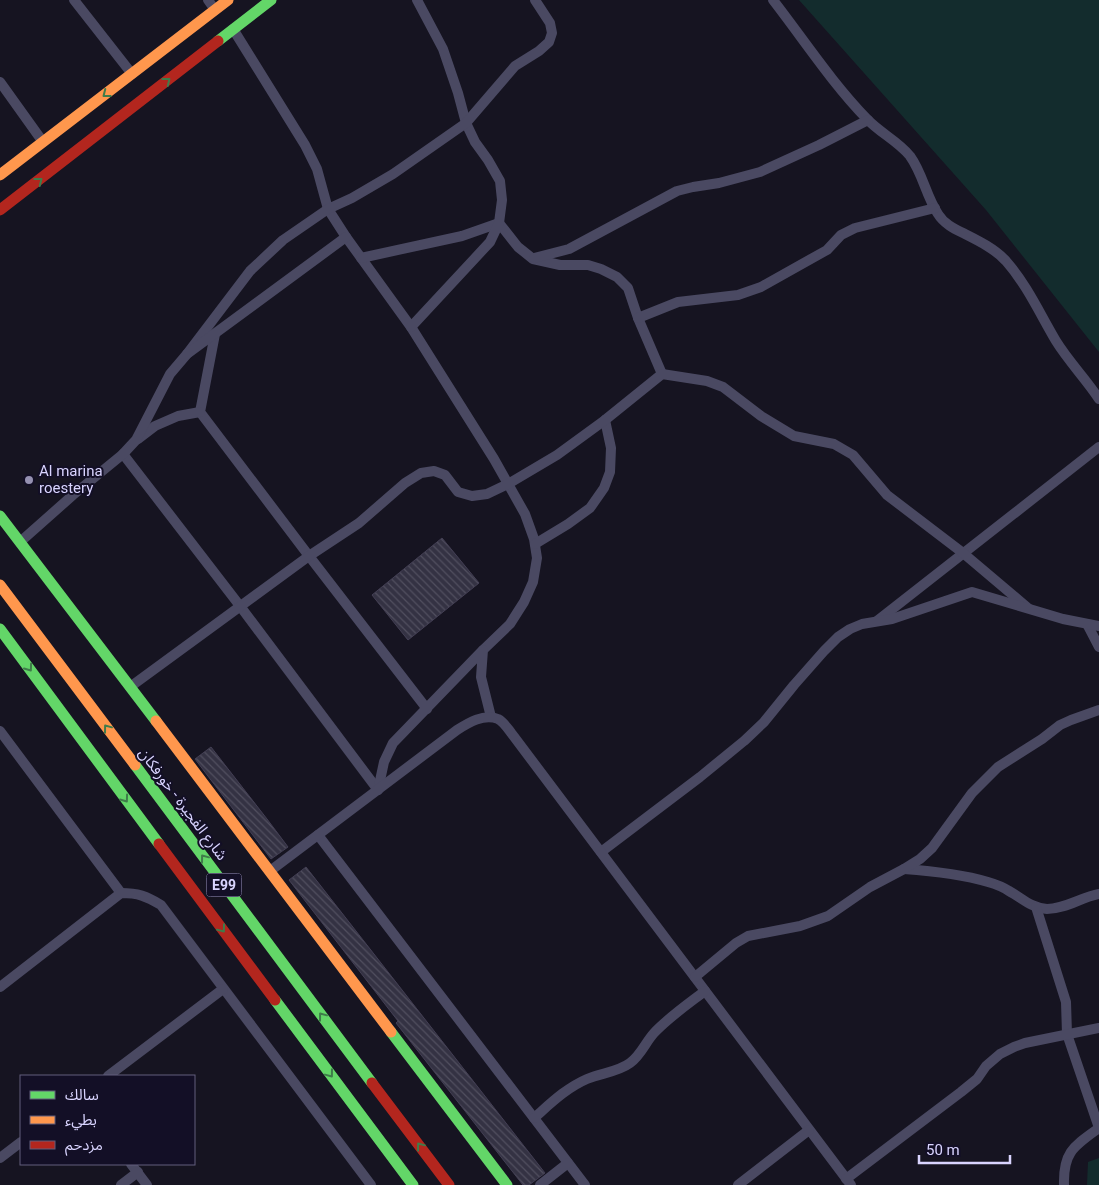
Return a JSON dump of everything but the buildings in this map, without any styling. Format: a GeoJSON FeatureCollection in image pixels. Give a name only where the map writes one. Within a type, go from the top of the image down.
{"type":"FeatureCollection","features":[{"type":"Feature","properties":{"kind":"main road"},"geometry":{"type":"LineString","coordinates":[[0,176],[228,0]]}},
{"type":"Feature","properties":{"kind":"main road"},"geometry":{"type":"LineString","coordinates":[[0,210],[271,0]]}},
{"type":"Feature","properties":{"kind":"main road"},"geometry":{"type":"LineString","coordinates":[[0,516],[507,1185]]}},
{"type":"Feature","properties":{"kind":"main road","name":"شارع الفجيرة - خورفكان"},"geometry":{"type":"LineString","coordinates":[[1,589],[449,1185]]}},
{"type":"Feature","properties":{"kind":"main road","name":"E99"},"geometry":{"type":"LineString","coordinates":[[2,633],[413,1185]]}},
{"type":"Feature","properties":{"kind":"street"},"geometry":{"type":"LineString","coordinates":[[74,0],[132,74]]}},
{"type":"Feature","properties":{"kind":"street"},"geometry":{"type":"LineString","coordinates":[[208,0],[215,10]]}},
{"type":"Feature","properties":{"kind":"street"},"geometry":{"type":"LineString","coordinates":[[411,327],[490,242],[499,223],[502,200],[500,180],[475,142],[466,123],[443,49],[417,0]]}},
{"type":"Feature","properties":{"kind":"street"},"geometry":{"type":"LineString","coordinates":[[136,440],[170,374],[250,271],[283,240],[328,209],[352,198],[392,174],[466,123],[515,66],[549,42],[552,33],[550,23],[535,0]]}},
{"type":"Feature","properties":{"kind":"street"},"geometry":{"type":"LineString","coordinates":[[773,0],[847,97],[879,131],[903,149],[916,164],[938,214],[946,223],[984,244],[1006,262],[1024,286],[1057,343],[1099,399]]}},
{"type":"Feature","properties":{"kind":"street"},"geometry":{"type":"LineString","coordinates":[[233,29],[305,145],[317,170],[328,209],[411,327],[494,459],[525,514],[535,544],[537,558],[533,582],[524,602],[510,624],[393,744],[384,762],[378,790]]}},
{"type":"Feature","properties":{"kind":"street"},"geometry":{"type":"LineString","coordinates":[[0,82],[43,142]]}},
{"type":"Feature","properties":{"kind":"street"},"geometry":{"type":"LineString","coordinates":[[533,259],[569,249],[677,191],[694,186],[719,183],[760,172],[868,120]]}},
{"type":"Feature","properties":{"kind":"street"},"geometry":{"type":"LineString","coordinates":[[638,318],[678,302],[738,295],[761,287],[827,250],[840,235],[855,228],[935,208]]}},
{"type":"Feature","properties":{"kind":"street"},"geometry":{"type":"LineString","coordinates":[[499,223],[518,247],[533,259],[560,265],[588,265],[617,277],[628,288],[638,318],[662,374]]}},
{"type":"Feature","properties":{"kind":"street"},"geometry":{"type":"LineString","coordinates":[[361,258],[462,236],[499,223]]}},
{"type":"Feature","properties":{"kind":"street"},"geometry":{"type":"LineString","coordinates":[[187,354],[346,237]]}},
{"type":"Feature","properties":{"kind":"street"},"geometry":{"type":"LineString","coordinates":[[215,334],[200,412],[427,708]]}},
{"type":"Feature","properties":{"kind":"street"},"geometry":{"type":"LineString","coordinates":[[130,687],[309,556],[360,523],[405,483],[421,474],[434,470],[445,475],[458,492],[472,496],[487,494],[557,455],[662,374],[707,381],[723,386],[761,416],[794,436],[834,444],[853,455],[887,495],[963,553],[1028,608]]}},
{"type":"Feature","properties":{"kind":"street"},"geometry":{"type":"LineString","coordinates":[[20,542],[123,454],[136,440],[156,426],[178,416],[200,412]]}},
{"type":"Feature","properties":{"kind":"street"},"geometry":{"type":"LineString","coordinates":[[535,544],[590,508],[604,488],[610,472],[611,448],[604,420]]}},
{"type":"Feature","properties":{"kind":"street"},"geometry":{"type":"LineString","coordinates":[[876,622],[1099,447]]}},
{"type":"Feature","properties":{"kind":"street"},"geometry":{"type":"LineString","coordinates":[[123,454],[378,790]]}},
{"type":"Feature","properties":{"kind":"street"},"geometry":{"type":"LineString","coordinates":[[601,852],[744,741],[764,722],[794,684],[838,637],[850,629],[862,624],[892,619],[972,592],[1063,619],[1099,626]]}},
{"type":"Feature","properties":{"kind":"street"},"geometry":{"type":"LineString","coordinates":[[1087,624],[1099,647]]}},
{"type":"Feature","properties":{"kind":"street"},"geometry":{"type":"LineString","coordinates":[[483,650],[480,677],[491,717]]}},
{"type":"Feature","properties":{"kind":"street"},"geometry":{"type":"LineString","coordinates":[[695,977],[736,943],[748,936],[800,926],[828,916],[870,887],[920,859],[932,848],[972,794],[998,767],[1060,725],[1099,710]]}},
{"type":"Feature","properties":{"kind":"street"},"geometry":{"type":"LineString","coordinates":[[270,871],[457,730],[481,718],[491,717],[499,720],[512,734],[849,1182],[977,1079],[986,1066],[1000,1054],[1024,1043],[1099,1028]]}},
{"type":"Feature","properties":{"kind":"street"},"geometry":{"type":"LineString","coordinates":[[0,732],[121,893]]}},
{"type":"Feature","properties":{"kind":"street"},"geometry":{"type":"LineString","coordinates":[[318,835],[585,1185]]}},
{"type":"Feature","properties":{"kind":"street"},"geometry":{"type":"LineString","coordinates":[[904,869],[960,875],[988,882],[1008,890],[1036,907],[1047,909],[1057,908],[1099,894]]}},
{"type":"Feature","properties":{"kind":"street"},"geometry":{"type":"LineString","coordinates":[[0,987],[121,893],[134,893],[147,897],[161,905],[370,1185]]}},
{"type":"Feature","properties":{"kind":"street"},"geometry":{"type":"LineString","coordinates":[[1036,907],[1066,1002],[1067,1034],[1099,1128],[1079,1142],[1069,1155],[1064,1166],[1064,1185]]}},
{"type":"Feature","properties":{"kind":"street"},"geometry":{"type":"LineString","coordinates":[[109,1075],[224,989]]}},
{"type":"Feature","properties":{"kind":"street"},"geometry":{"type":"LineString","coordinates":[[534,1118],[571,1087],[585,1080],[624,1068],[640,1054],[654,1033],[705,991]]}},
{"type":"Feature","properties":{"kind":"street"},"geometry":{"type":"LineString","coordinates":[[738,1185],[809,1130]]}},
{"type":"Feature","properties":{"kind":"street"},"geometry":{"type":"LineString","coordinates":[[0,1158],[20,1143]]}},
{"type":"Feature","properties":{"kind":"street"},"geometry":{"type":"LineString","coordinates":[[540,1185],[568,1163]]}},
{"type":"Feature","properties":{"kind":"street"},"geometry":{"type":"LineString","coordinates":[[132,1165],[148,1185]]}},
{"type":"Feature","properties":{"kind":"street"},"geometry":{"type":"LineString","coordinates":[[121,1185],[138,1172]]}},
{"type":"Feature","properties":{"kind":"green space"},"geometry":{"type":"Polygon","coordinates":[[[799,0],[1099,0],[1099,352],[986,210],[799,0]]]}},
{"type":"Feature","properties":{"kind":"green space"},"geometry":{"type":"Polygon","coordinates":[[[1099,1158],[1099,1185],[1087,1185],[1088,1162],[1099,1158]]]}},
{"type":"Feature","properties":{"kind":"traffic: fast"},"geometry":{"type":"LineString","coordinates":[[218,41],[271,0]]}},
{"type":"Feature","properties":{"kind":"traffic: fast"},"geometry":{"type":"LineString","coordinates":[[0,516],[156,721]]}},
{"type":"Feature","properties":{"kind":"traffic: fast"},"geometry":{"type":"LineString","coordinates":[[0,629],[159,844]]}},
{"type":"Feature","properties":{"kind":"traffic: fast"},"geometry":{"type":"LineString","coordinates":[[135,765],[372,1083]]}},
{"type":"Feature","properties":{"kind":"traffic: fast"},"geometry":{"type":"LineString","coordinates":[[275,1000],[413,1185]]}},
{"type":"Feature","properties":{"kind":"traffic: fast"},"geometry":{"type":"LineString","coordinates":[[391,1032],[507,1185]]}},
{"type":"Feature","properties":{"kind":"traffic: slow"},"geometry":{"type":"LineString","coordinates":[[0,175],[228,0]]}},
{"type":"Feature","properties":{"kind":"traffic: slow"},"geometry":{"type":"LineString","coordinates":[[0,585],[135,765]]}},
{"type":"Feature","properties":{"kind":"traffic: slow"},"geometry":{"type":"LineString","coordinates":[[156,721],[391,1032]]}},
{"type":"Feature","properties":{"kind":"traffic: jam"},"geometry":{"type":"LineString","coordinates":[[0,210],[218,41]]}},
{"type":"Feature","properties":{"kind":"traffic: jam"},"geometry":{"type":"LineString","coordinates":[[159,844],[275,1000]]}},
{"type":"Feature","properties":{"kind":"traffic: jam"},"geometry":{"type":"LineString","coordinates":[[372,1083],[449,1185]]}},
{"type":"Feature","properties":{"kind":"place","name":"Al marina roestery"},"geometry":{"type":"Point","coordinates":[29,480]}}]}
